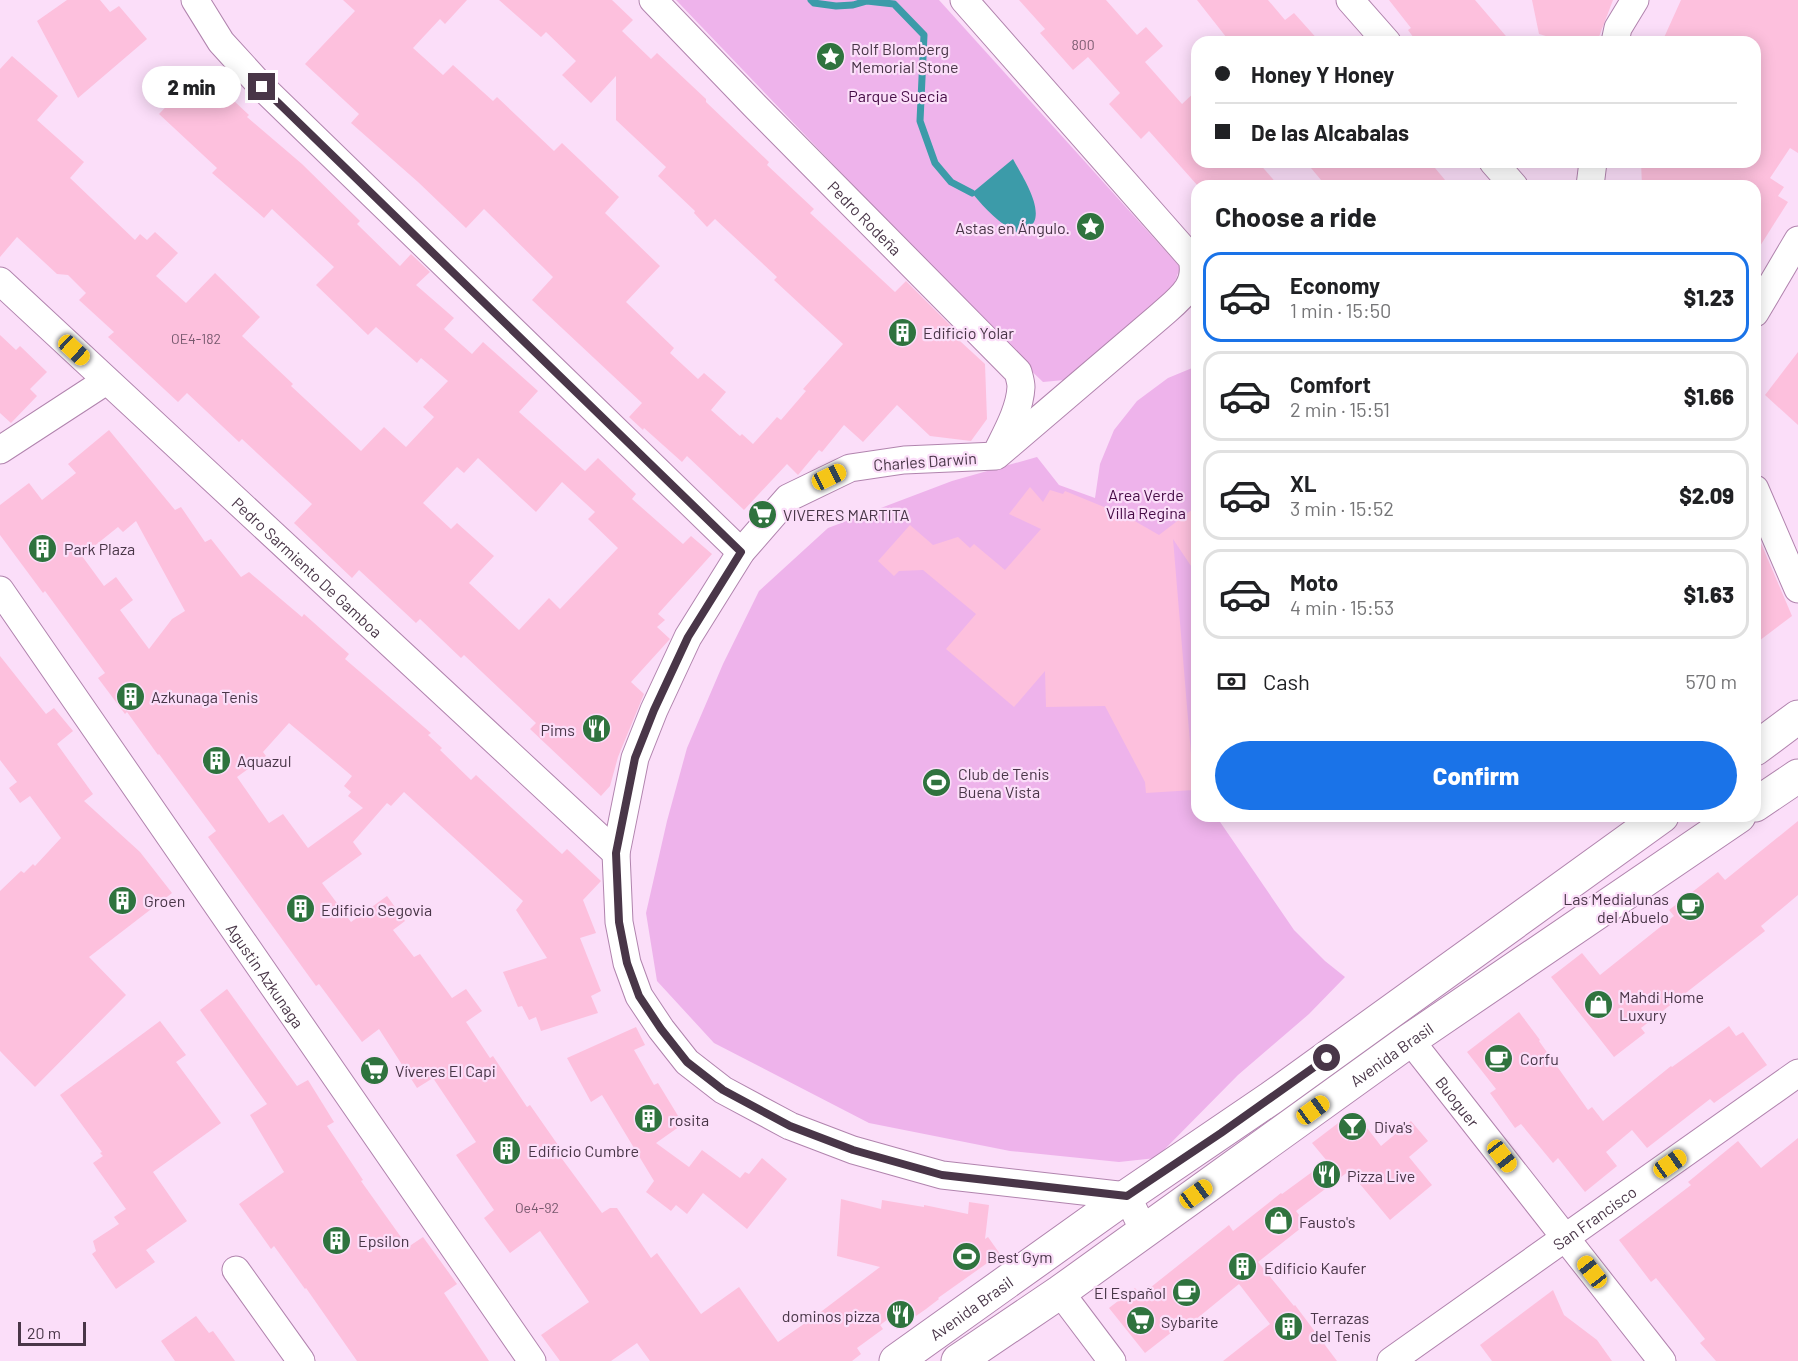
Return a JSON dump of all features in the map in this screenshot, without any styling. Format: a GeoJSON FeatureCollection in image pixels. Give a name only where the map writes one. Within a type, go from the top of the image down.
{"type":"FeatureCollection","features":[{"type":"Feature","properties":{"kind":"street"},"geometry":{"type":"LineString","coordinates":[[195,0],[221,42],[262,87],[741,552]]}},
{"type":"Feature","properties":{"kind":"street","name":"Pedro Rodeña"},"geometry":{"type":"LineString","coordinates":[[653,0],[1018,372],[1021,386],[1018,402],[1011,425],[996,456]]}},
{"type":"Feature","properties":{"kind":"street","name":"Charles Darwin"},"geometry":{"type":"LineString","coordinates":[[964,0],[1191,258]]}},
{"type":"Feature","properties":{"kind":"street"},"geometry":{"type":"LineString","coordinates":[[1350,0],[1383,36]]}},
{"type":"Feature","properties":{"kind":"street"},"geometry":{"type":"LineString","coordinates":[[1616,36],[1618,28],[1635,0]]}},
{"type":"Feature","properties":{"kind":"street"},"geometry":{"type":"LineString","coordinates":[[1498,168],[1509,180]]}},
{"type":"Feature","properties":{"kind":"street"},"geometry":{"type":"LineString","coordinates":[[1761,303],[1798,240]]}},
{"type":"Feature","properties":{"kind":"street","name":"Charles Darwin"},"geometry":{"type":"LineString","coordinates":[[1127,1196],[942,1175],[853,1150],[790,1126],[723,1090],[687,1062],[639,996],[627,963],[619,922],[616,853],[635,758],[654,710],[688,637],[741,552],[788,498],[850,468],[904,460],[996,456],[1134,340],[1185,293],[1191,280]]}},
{"type":"Feature","properties":{"kind":"street","name":"Pedro Sarmiento De Gamboa"},"geometry":{"type":"LineString","coordinates":[[0,281],[616,853]]}},
{"type":"Feature","properties":{"kind":"street"},"geometry":{"type":"LineString","coordinates":[[0,450],[106,381]]}},
{"type":"Feature","properties":{"kind":"street"},"geometry":{"type":"LineString","coordinates":[[1761,503],[1798,589]]}},
{"type":"Feature","properties":{"kind":"street","name":"Agustin Azkunaga"},"geometry":{"type":"LineString","coordinates":[[0,590],[532,1361]]}},
{"type":"Feature","properties":{"kind":"street"},"geometry":{"type":"LineString","coordinates":[[1761,744],[1798,717]]}},
{"type":"Feature","properties":{"kind":"street"},"geometry":{"type":"LineString","coordinates":[[1761,801],[1798,776]]}},
{"type":"Feature","properties":{"kind":"street","name":"Avenida Brasil"},"geometry":{"type":"LineString","coordinates":[[896,1361],[1127,1196],[1271,1098],[1654,822]]}},
{"type":"Feature","properties":{"kind":"street","name":"Avenida Brasil"},"geometry":{"type":"LineString","coordinates":[[958,1361],[1060,1292],[1410,1040],[1730,822]]}},
{"type":"Feature","properties":{"kind":"street","name":"Buoguer"},"geometry":{"type":"LineString","coordinates":[[1410,1040],[1662,1361]]}},
{"type":"Feature","properties":{"kind":"street","name":"San Francisco"},"geometry":{"type":"LineString","coordinates":[[1391,1361],[1798,1073]]}},
{"type":"Feature","properties":{"kind":"street"},"geometry":{"type":"LineString","coordinates":[[1127,1196],[1144,1231]]}},
{"type":"Feature","properties":{"kind":"street"},"geometry":{"type":"LineString","coordinates":[[236,1270],[301,1361]]}},
{"type":"Feature","properties":{"kind":"street"},"geometry":{"type":"LineString","coordinates":[[1060,1292],[1112,1361]]}},
{"type":"Feature","properties":{"kind":"green space","name":"Parque Suecia"},"geometry":{"type":"Polygon","coordinates":[[[676,0],[939,0],[1180,267],[1170,297],[1075,379],[1043,382],[676,0]]]}},
{"type":"Feature","properties":{"kind":"green space","name":"Club de Tenis Buena Vista"},"geometry":{"type":"Polygon","coordinates":[[[1191,368],[1191,822],[1220,822],[1294,930],[1345,977],[1309,1014],[1238,1075],[1156,1158],[1119,1162],[1010,1151],[869,1123],[714,1043],[657,981],[646,913],[667,821],[687,748],[723,664],[759,591],[828,528],[952,481],[1037,457],[1059,485],[1095,498],[1100,464],[1114,430],[1137,401],[1168,378],[1191,368]]]}},
{"type":"Feature","properties":{"kind":"water"},"geometry":{"type":"Polygon","coordinates":[[[1013,159],[1030,190],[1036,215],[1028,229],[1019,234],[994,216],[972,193],[1013,159]]]}},
{"type":"Feature","properties":{"kind":"building"},"geometry":{"type":"Polygon","coordinates":[[[67,0],[100,0],[110,12],[119,6],[147,39],[78,98],[37,21],[67,0]]]}},
{"type":"Feature","properties":{"kind":"building"},"geometry":{"type":"Polygon","coordinates":[[[343,0],[467,0],[445,24],[440,19],[413,48],[443,75],[453,65],[493,101],[497,97],[554,151],[562,143],[619,197],[605,213],[660,266],[626,302],[674,348],[670,353],[698,379],[704,373],[726,392],[711,410],[740,436],[742,434],[753,444],[777,417],[781,420],[806,391],[803,389],[843,344],[774,280],[777,277],[715,219],[707,227],[694,213],[695,211],[658,176],[666,167],[616,120],[616,76],[591,103],[562,75],[576,61],[546,32],[541,37],[499,0],[612,0],[633,20],[622,31],[651,59],[657,53],[706,99],[706,102],[769,162],[767,165],[814,209],[810,213],[895,292],[906,281],[951,326],[948,330],[985,364],[987,419],[971,441],[930,436],[897,405],[863,442],[844,425],[822,452],[819,450],[798,475],[787,464],[744,510],[687,456],[682,462],[629,417],[642,403],[532,300],[553,277],[484,209],[466,228],[351,123],[359,114],[305,64],[355,11],[343,0]]]}},
{"type":"Feature","properties":{"kind":"building"},"geometry":{"type":"Polygon","coordinates":[[[1019,0],[1106,0],[1137,35],[1146,27],[1163,46],[1145,62],[1182,104],[1191,96],[1191,168],[1263,168],[1274,180],[1193,180],[1149,131],[1141,139],[1109,104],[1120,93],[1088,57],[1073,70],[1040,33],[1045,29],[1019,0]]]}},
{"type":"Feature","properties":{"kind":"building"},"geometry":{"type":"Polygon","coordinates":[[[1197,0],[1268,0],[1285,20],[1294,13],[1315,36],[1225,36],[1197,0]]]}},
{"type":"Feature","properties":{"kind":"building"},"geometry":{"type":"Polygon","coordinates":[[[1389,0],[1475,0],[1506,36],[1412,36],[1408,30],[1411,28],[1389,0]]]}},
{"type":"Feature","properties":{"kind":"building"},"geometry":{"type":"Polygon","coordinates":[[[1532,0],[1613,0],[1599,36],[1539,34],[1532,0]]]}},
{"type":"Feature","properties":{"kind":"building"},"geometry":{"type":"Polygon","coordinates":[[[1681,0],[1798,0],[1798,153],[1790,148],[1770,178],[1784,187],[1778,196],[1788,202],[1761,245],[1761,180],[1642,180],[1641,168],[1761,168],[1761,36],[1665,36],[1681,0]]]}},
{"type":"Feature","properties":{"kind":"building"},"geometry":{"type":"Polygon","coordinates":[[[12,56],[58,96],[37,120],[84,162],[70,178],[135,240],[140,234],[147,240],[155,232],[178,253],[156,276],[186,303],[215,273],[260,317],[242,336],[293,384],[291,386],[361,451],[384,427],[406,447],[434,417],[423,407],[448,381],[421,358],[417,363],[376,327],[368,335],[316,285],[334,267],[272,209],[264,218],[212,173],[217,168],[159,114],[201,70],[249,115],[247,117],[302,164],[360,221],[357,224],[400,266],[411,254],[430,272],[416,285],[454,318],[444,329],[472,354],[483,342],[538,391],[519,412],[585,471],[598,458],[636,494],[632,499],[683,544],[691,536],[712,554],[658,614],[665,620],[657,627],[670,639],[631,682],[644,694],[618,757],[610,786],[601,796],[530,729],[536,723],[464,655],[461,658],[420,619],[416,623],[359,570],[352,578],[294,523],[312,504],[242,439],[239,442],[187,393],[178,402],[108,337],[114,332],[79,300],[86,293],[68,275],[57,274],[17,237],[0,257],[0,69],[12,56]],[[478,458],[464,473],[457,467],[423,503],[451,529],[457,523],[494,556],[469,583],[519,630],[549,598],[560,609],[618,548],[588,519],[595,512],[562,482],[536,512],[478,458]]]}},
{"type":"Feature","properties":{"kind":"building"},"geometry":{"type":"Polygon","coordinates":[[[1311,168],[1435,168],[1445,180],[1321,180],[1311,168]]]}},
{"type":"Feature","properties":{"kind":"building"},"geometry":{"type":"Polygon","coordinates":[[[0,335],[16,350],[20,346],[47,372],[30,389],[37,396],[11,423],[0,413],[0,335]]]}},
{"type":"Feature","properties":{"kind":"building"},"geometry":{"type":"Polygon","coordinates":[[[1798,352],[1798,425],[1765,395],[1798,352]]]}},
{"type":"Feature","properties":{"kind":"building"},"geometry":{"type":"Polygon","coordinates":[[[109,430],[175,510],[181,507],[205,542],[211,539],[241,577],[249,572],[302,617],[304,614],[349,654],[345,659],[431,733],[428,735],[442,748],[440,750],[471,780],[476,775],[562,854],[567,849],[601,881],[583,900],[596,933],[580,938],[601,991],[591,996],[598,1013],[541,1031],[536,1017],[529,1020],[522,1006],[518,1007],[503,972],[547,958],[516,910],[523,901],[404,792],[391,806],[387,803],[353,842],[362,854],[322,883],[351,922],[387,896],[405,921],[393,930],[414,957],[420,954],[452,998],[466,989],[482,1011],[466,1022],[490,1058],[493,1056],[527,1107],[530,1105],[558,1145],[554,1148],[602,1213],[610,1208],[617,1208],[651,1258],[657,1253],[701,1314],[739,1287],[778,1342],[880,1267],[837,1256],[841,1199],[881,1209],[882,1200],[924,1207],[924,1205],[968,1214],[969,1202],[989,1205],[985,1239],[988,1237],[1000,1254],[916,1316],[909,1304],[880,1325],[883,1329],[857,1348],[861,1354],[852,1361],[650,1361],[637,1343],[611,1361],[560,1361],[541,1335],[589,1302],[540,1231],[510,1253],[484,1218],[494,1210],[456,1155],[476,1142],[433,1078],[417,1088],[379,1029],[362,1042],[319,984],[316,986],[208,837],[216,831],[127,712],[125,714],[98,678],[105,673],[45,591],[43,593],[0,535],[0,505],[29,483],[42,500],[76,473],[68,464],[109,430]],[[136,521],[123,532],[118,527],[82,556],[104,586],[116,577],[133,600],[120,610],[149,649],[172,619],[185,611],[136,521]],[[289,723],[263,752],[266,756],[237,777],[269,823],[283,814],[308,848],[363,808],[348,796],[351,792],[344,786],[352,776],[289,723]]]}},
{"type":"Feature","properties":{"kind":"building"},"geometry":{"type":"Polygon","coordinates":[[[1030,487],[1043,502],[1050,490],[1063,494],[1065,491],[1126,516],[1159,535],[1191,511],[1191,566],[1173,539],[1191,754],[1191,790],[1146,793],[1145,782],[1105,706],[1046,707],[1045,671],[1014,707],[946,649],[976,614],[923,570],[899,571],[894,576],[878,561],[910,525],[933,545],[958,537],[970,548],[974,544],[1005,570],[1041,529],[1009,514],[1030,487]]]}},
{"type":"Feature","properties":{"kind":"building"},"geometry":{"type":"Polygon","coordinates":[[[1761,543],[1792,616],[1761,639],[1761,543]]]}},
{"type":"Feature","properties":{"kind":"building"},"geometry":{"type":"Polygon","coordinates":[[[0,656],[46,714],[54,708],[73,731],[57,744],[93,794],[84,801],[140,852],[172,893],[89,957],[126,995],[35,1087],[0,1051],[0,891],[21,871],[24,873],[33,864],[35,866],[61,838],[30,796],[20,803],[9,788],[17,782],[0,760],[0,656]]]}},
{"type":"Feature","properties":{"kind":"building"},"geometry":{"type":"Polygon","coordinates":[[[1798,821],[1798,895],[1761,926],[1765,931],[1641,1028],[1645,1033],[1614,1057],[1551,977],[1582,953],[1600,975],[1674,916],[1669,910],[1718,872],[1725,880],[1798,821]]]}},
{"type":"Feature","properties":{"kind":"building"},"geometry":{"type":"Polygon","coordinates":[[[227,989],[297,1086],[308,1080],[334,1122],[327,1126],[363,1180],[361,1181],[408,1247],[423,1237],[457,1284],[444,1293],[489,1361],[357,1361],[306,1288],[274,1246],[271,1249],[239,1204],[284,1172],[250,1115],[267,1104],[200,1010],[227,989]]]}},
{"type":"Feature","properties":{"kind":"building"},"geometry":{"type":"Polygon","coordinates":[[[1519,1012],[1588,1110],[1592,1107],[1603,1121],[1671,1066],[1729,1026],[1736,1036],[1743,1032],[1767,1065],[1714,1103],[1710,1099],[1647,1148],[1632,1130],[1606,1152],[1617,1166],[1585,1192],[1558,1158],[1553,1163],[1521,1124],[1515,1128],[1490,1093],[1496,1089],[1467,1052],[1519,1012]]]}},
{"type":"Feature","properties":{"kind":"building"},"geometry":{"type":"Polygon","coordinates":[[[160,1021],[186,1055],[176,1062],[221,1123],[153,1172],[187,1221],[146,1250],[155,1262],[116,1289],[92,1254],[96,1251],[93,1241],[119,1224],[114,1217],[126,1209],[93,1163],[103,1156],[100,1153],[102,1152],[60,1095],[160,1021]]]}},
{"type":"Feature","properties":{"kind":"building"},"geometry":{"type":"Polygon","coordinates":[[[636,1027],[645,1045],[634,1050],[654,1085],[658,1083],[683,1124],[656,1143],[689,1167],[702,1150],[740,1178],[745,1172],[749,1174],[762,1158],[787,1179],[747,1229],[703,1193],[687,1214],[676,1205],[671,1211],[646,1192],[654,1181],[602,1095],[591,1102],[567,1058],[636,1027]]]}},
{"type":"Feature","properties":{"kind":"building"},"geometry":{"type":"Polygon","coordinates":[[[1354,1111],[1381,1146],[1411,1121],[1428,1141],[1409,1157],[1432,1185],[1390,1220],[1349,1171],[1296,1211],[1306,1224],[1258,1262],[1295,1305],[1337,1361],[1223,1361],[1270,1324],[1239,1284],[1189,1325],[1186,1321],[1145,1353],[1109,1308],[1135,1288],[1141,1295],[1229,1225],[1233,1231],[1281,1193],[1327,1161],[1312,1143],[1354,1111]]]}},
{"type":"Feature","properties":{"kind":"building"},"geometry":{"type":"Polygon","coordinates":[[[1798,1138],[1798,1361],[1716,1361],[1700,1343],[1705,1339],[1656,1278],[1651,1282],[1619,1240],[1691,1185],[1688,1182],[1738,1141],[1761,1168],[1798,1138]]]}},
{"type":"Feature","properties":{"kind":"building"},"geometry":{"type":"Polygon","coordinates":[[[1553,1290],[1564,1315],[1597,1340],[1612,1361],[1492,1361],[1480,1345],[1553,1290]]]}},
{"type":"Feature","properties":{"kind":"building"},"geometry":{"type":"Polygon","coordinates":[[[196,1316],[209,1333],[213,1331],[235,1361],[175,1361],[161,1341],[196,1316]]]}},
{"type":"Feature","properties":{"kind":"waterway"},"geometry":{"type":"LineString","coordinates":[[811,0],[814,3],[836,6],[867,1],[894,4],[924,35],[920,121],[935,163],[951,182],[972,193]]}},
{"type":"Feature","properties":{"kind":"place","name":"Rolf Blomberg Memorial Stone"},"geometry":{"type":"Point","coordinates":[830,57]}},
{"type":"Feature","properties":{"kind":"place","name":"Astas en Ángulo."},"geometry":{"type":"Point","coordinates":[1091,227]}},
{"type":"Feature","properties":{"kind":"place","name":"Edificio Yolar"},"geometry":{"type":"Point","coordinates":[902,332]}},
{"type":"Feature","properties":{"kind":"place","name":"VIVERES MARTITA"},"geometry":{"type":"Point","coordinates":[762,514]}},
{"type":"Feature","properties":{"kind":"place","name":"Park Plaza"},"geometry":{"type":"Point","coordinates":[43,548]}},
{"type":"Feature","properties":{"kind":"place","name":"Azkunaga Tenis"},"geometry":{"type":"Point","coordinates":[130,696]}},
{"type":"Feature","properties":{"kind":"place","name":"Pims"},"geometry":{"type":"Point","coordinates":[596,729]}},
{"type":"Feature","properties":{"kind":"place","name":"Aquazul"},"geometry":{"type":"Point","coordinates":[216,760]}},
{"type":"Feature","properties":{"kind":"place","name":"Club de Tenis Buena Vista"},"geometry":{"type":"Point","coordinates":[937,782]}},
{"type":"Feature","properties":{"kind":"place","name":"Groen"},"geometry":{"type":"Point","coordinates":[123,900]}},
{"type":"Feature","properties":{"kind":"place","name":"Las Medialunas del Abuelo"},"geometry":{"type":"Point","coordinates":[1690,907]}},
{"type":"Feature","properties":{"kind":"place","name":"Edificio Segovia"},"geometry":{"type":"Point","coordinates":[300,909]}},
{"type":"Feature","properties":{"kind":"place","name":"Mahdi Home Luxury"},"geometry":{"type":"Point","coordinates":[1598,1005]}},
{"type":"Feature","properties":{"kind":"place","name":"Corfu"},"geometry":{"type":"Point","coordinates":[1499,1058]}},
{"type":"Feature","properties":{"kind":"place","name":"Víveres El Capi"},"geometry":{"type":"Point","coordinates":[374,1070]}},
{"type":"Feature","properties":{"kind":"place","name":"rosita"},"geometry":{"type":"Point","coordinates":[648,1119]}},
{"type":"Feature","properties":{"kind":"place","name":"Diva's"},"geometry":{"type":"Point","coordinates":[1353,1126]}},
{"type":"Feature","properties":{"kind":"place","name":"Edificio Cumbre"},"geometry":{"type":"Point","coordinates":[507,1150]}},
{"type":"Feature","properties":{"kind":"place","name":"Pizza Live"},"geometry":{"type":"Point","coordinates":[1326,1175]}},
{"type":"Feature","properties":{"kind":"place","name":"Fausto's"},"geometry":{"type":"Point","coordinates":[1278,1221]}},
{"type":"Feature","properties":{"kind":"place","name":"Epsilon"},"geometry":{"type":"Point","coordinates":[337,1240]}},
{"type":"Feature","properties":{"kind":"place","name":"Best Gym"},"geometry":{"type":"Point","coordinates":[966,1256]}},
{"type":"Feature","properties":{"kind":"place","name":"Edificio Kaufer"},"geometry":{"type":"Point","coordinates":[1243,1267]}},
{"type":"Feature","properties":{"kind":"place","name":"El Español"},"geometry":{"type":"Point","coordinates":[1187,1292]}},
{"type":"Feature","properties":{"kind":"place","name":"dominos pizza"},"geometry":{"type":"Point","coordinates":[901,1315]}},
{"type":"Feature","properties":{"kind":"place","name":"Sybarite"},"geometry":{"type":"Point","coordinates":[1140,1321]}},
{"type":"Feature","properties":{"kind":"place","name":"Terrazas del Tenis"},"geometry":{"type":"Point","coordinates":[1289,1326]}},
{"type":"Feature","properties":{"kind":"route"},"geometry":{"type":"LineString","coordinates":[[262,87],[741,552],[688,637],[654,710],[635,758],[616,853],[619,922],[627,963],[639,996],[687,1062],[723,1090],[790,1126],[853,1150],[942,1175],[1127,1196],[1327,1058]]}},
{"type":"Feature","properties":{"kind":"park label","name":"Area Verde Villa Regina"},"geometry":{"type":"Point","coordinates":[1146,503]}}]}
